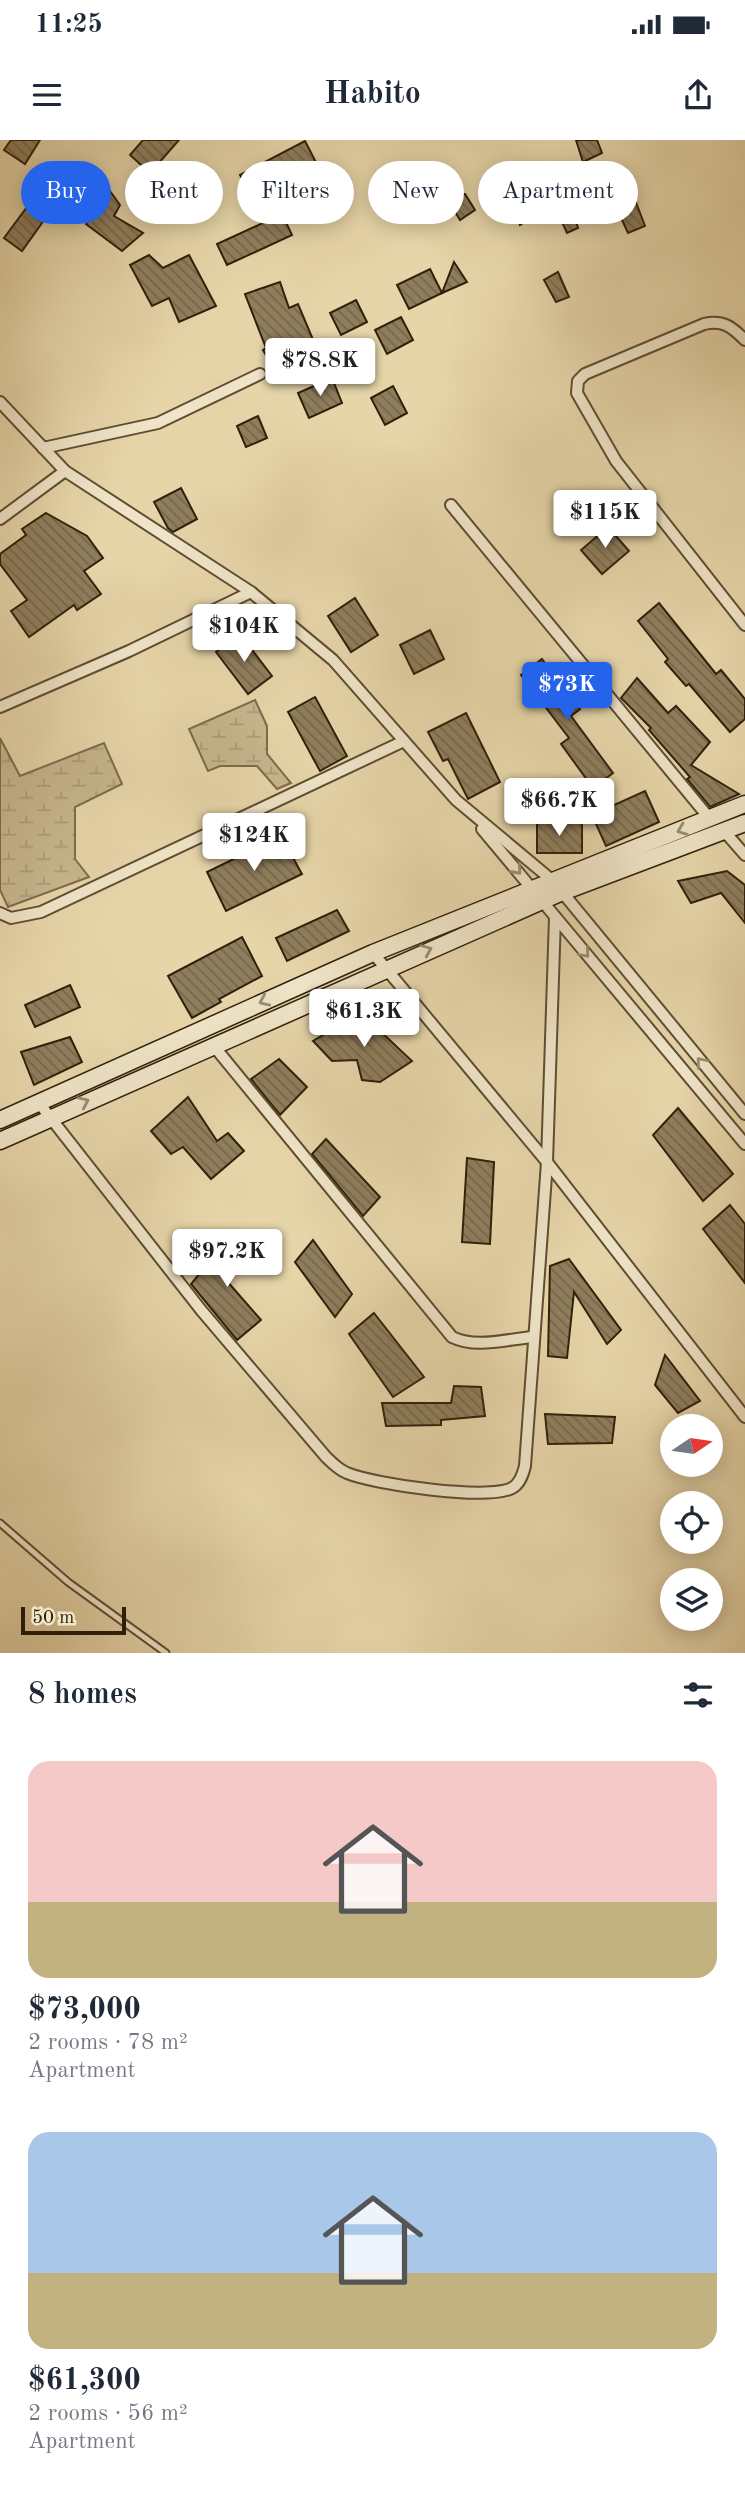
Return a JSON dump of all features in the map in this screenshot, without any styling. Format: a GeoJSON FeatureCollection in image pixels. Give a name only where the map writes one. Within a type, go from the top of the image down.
{"type":"FeatureCollection","features":[{"type":"Feature","properties":{"kind":"main road"},"geometry":{"type":"LineString","coordinates":[[0,1141],[384,969],[538,895],[745,804]]}},
{"type":"Feature","properties":{"kind":"main road"},"geometry":{"type":"LineString","coordinates":[[556,887],[725,832],[745,823]]}},
{"type":"Feature","properties":{"kind":"main road"},"geometry":{"type":"LineString","coordinates":[[0,1120],[373,953],[538,895]]}},
{"type":"Feature","properties":{"kind":"street"},"geometry":{"type":"LineString","coordinates":[[745,340],[728,324],[716,321],[704,324],[585,374],[578,381],[578,393],[616,461],[745,625]]}},
{"type":"Feature","properties":{"kind":"street"},"geometry":{"type":"LineString","coordinates":[[43,448],[158,424],[260,374]]}},
{"type":"Feature","properties":{"kind":"street"},"geometry":{"type":"LineString","coordinates":[[0,402],[65,471],[251,592],[333,660],[469,813],[745,1144]]}},
{"type":"Feature","properties":{"kind":"street"},"geometry":{"type":"LineString","coordinates":[[0,519],[65,471]]}},
{"type":"Feature","properties":{"kind":"street"},"geometry":{"type":"LineString","coordinates":[[451,505],[710,819]]}},
{"type":"Feature","properties":{"kind":"street"},"geometry":{"type":"LineString","coordinates":[[0,707],[251,592]]}},
{"type":"Feature","properties":{"kind":"street"},"geometry":{"type":"LineString","coordinates":[[0,913],[11,918],[41,912],[404,741]]}},
{"type":"Feature","properties":{"kind":"street"},"geometry":{"type":"LineString","coordinates":[[469,813],[556,887],[745,1114]]}},
{"type":"Feature","properties":{"kind":"street"},"geometry":{"type":"LineString","coordinates":[[725,832],[745,855]]}},
{"type":"Feature","properties":{"kind":"street"},"geometry":{"type":"LineString","coordinates":[[39,1103],[201,1310],[304,1433],[344,1472],[366,1479],[435,1490],[494,1492],[512,1488],[521,1479],[525,1466],[547,1162],[555,917]]}},
{"type":"Feature","properties":{"kind":"street"},"geometry":{"type":"LineString","coordinates":[[373,953],[547,1162],[745,1417]]}},
{"type":"Feature","properties":{"kind":"street"},"geometry":{"type":"LineString","coordinates":[[213,1045],[452,1337],[464,1343],[477,1343],[533,1336]]}},
{"type":"Feature","properties":{"kind":"lane"},"geometry":{"type":"LineString","coordinates":[[0,1523],[68,1582],[166,1653]]}},
{"type":"Feature","properties":{"kind":"green space"},"geometry":{"type":"Polygon","coordinates":[[[255,700],[267,726],[267,754],[291,783],[277,789],[257,766],[220,766],[208,771],[189,729],[255,700]]]}},
{"type":"Feature","properties":{"kind":"green space"},"geometry":{"type":"Polygon","coordinates":[[[0,738],[20,776],[104,743],[122,784],[75,807],[75,859],[89,877],[8,907],[0,890],[0,738]]]}},
{"type":"Feature","properties":{"kind":"building"},"geometry":{"type":"Polygon","coordinates":[[[11,140],[40,140],[27,161],[21,161],[4,150],[11,140]]]}},
{"type":"Feature","properties":{"kind":"building"},"geometry":{"type":"Polygon","coordinates":[[[143,140],[179,140],[161,161],[137,161],[130,155],[143,140]]]}},
{"type":"Feature","properties":{"kind":"building"},"geometry":{"type":"Polygon","coordinates":[[[576,140],[597,140],[602,153],[583,161],[576,140]]]}},
{"type":"Feature","properties":{"kind":"building"},"geometry":{"type":"Polygon","coordinates":[[[305,141],[315,161],[267,161],[305,141]]]}},
{"type":"Feature","properties":{"kind":"building"},"geometry":{"type":"Polygon","coordinates":[[[111,192],[120,205],[114,216],[143,233],[122,251],[86,224],[111,224],[111,192]]]}},
{"type":"Feature","properties":{"kind":"building"},"geometry":{"type":"Polygon","coordinates":[[[464,194],[465,194],[475,210],[464,217],[464,194]]]}},
{"type":"Feature","properties":{"kind":"building"},"geometry":{"type":"Polygon","coordinates":[[[638,208],[645,226],[628,233],[624,224],[638,224],[638,208]]]}},
{"type":"Feature","properties":{"kind":"building"},"geometry":{"type":"Polygon","coordinates":[[[21,215],[21,224],[41,224],[22,251],[4,238],[21,215]]]}},
{"type":"Feature","properties":{"kind":"building"},"geometry":{"type":"Polygon","coordinates":[[[261,224],[287,224],[292,235],[227,265],[217,244],[261,224]]]}},
{"type":"Feature","properties":{"kind":"building"},"geometry":{"type":"Polygon","coordinates":[[[563,224],[577,224],[578,228],[567,233],[563,224]]]}},
{"type":"Feature","properties":{"kind":"building"},"geometry":{"type":"Polygon","coordinates":[[[149,255],[163,268],[189,255],[216,306],[179,322],[169,298],[152,306],[130,265],[149,255]]]}},
{"type":"Feature","properties":{"kind":"building"},"geometry":{"type":"Polygon","coordinates":[[[454,262],[467,282],[442,293],[454,262]]]}},
{"type":"Feature","properties":{"kind":"building"},"geometry":{"type":"Polygon","coordinates":[[[430,269],[442,293],[409,309],[397,285],[430,269]]]}},
{"type":"Feature","properties":{"kind":"building"},"geometry":{"type":"Polygon","coordinates":[[[558,272],[569,297],[556,302],[544,280],[558,272]]]}},
{"type":"Feature","properties":{"kind":"building"},"geometry":{"type":"Polygon","coordinates":[[[280,282],[289,308],[298,304],[317,349],[275,371],[263,350],[266,348],[245,294],[280,282]]]}},
{"type":"Feature","properties":{"kind":"building"},"geometry":{"type":"Polygon","coordinates":[[[356,300],[367,322],[341,335],[330,313],[356,300]]]}},
{"type":"Feature","properties":{"kind":"building"},"geometry":{"type":"Polygon","coordinates":[[[401,317],[413,340],[387,354],[375,330],[401,317]]]}},
{"type":"Feature","properties":{"kind":"building"},"geometry":{"type":"Polygon","coordinates":[[[332,378],[342,403],[309,418],[298,393],[332,378]]]}},
{"type":"Feature","properties":{"kind":"building"},"geometry":{"type":"Polygon","coordinates":[[[393,386],[407,413],[385,425],[371,398],[393,386]]]}},
{"type":"Feature","properties":{"kind":"building"},"geometry":{"type":"Polygon","coordinates":[[[258,416],[267,438],[246,447],[237,426],[258,416]]]}},
{"type":"Feature","properties":{"kind":"building"},"geometry":{"type":"Polygon","coordinates":[[[181,488],[197,519],[173,532],[154,502],[181,488]]]}},
{"type":"Feature","properties":{"kind":"building"},"geometry":{"type":"Polygon","coordinates":[[[46,513],[87,536],[103,558],[84,571],[101,594],[77,610],[74,605],[29,637],[11,611],[27,600],[0,564],[0,554],[26,535],[22,529],[46,513]]]}},
{"type":"Feature","properties":{"kind":"building"},"geometry":{"type":"Polygon","coordinates":[[[608,527],[629,551],[602,574],[581,550],[608,527]]]}},
{"type":"Feature","properties":{"kind":"building"},"geometry":{"type":"Polygon","coordinates":[[[355,598],[378,635],[351,652],[328,616],[355,598]]]}},
{"type":"Feature","properties":{"kind":"building"},"geometry":{"type":"Polygon","coordinates":[[[659,603],[716,674],[721,670],[745,699],[745,719],[730,732],[689,684],[686,686],[665,662],[668,659],[638,621],[659,603]]]}},
{"type":"Feature","properties":{"kind":"building"},"geometry":{"type":"Polygon","coordinates":[[[430,630],[444,659],[414,674],[400,645],[430,630]]]}},
{"type":"Feature","properties":{"kind":"building"},"geometry":{"type":"Polygon","coordinates":[[[240,634],[272,676],[248,694],[216,652],[240,634]]]}},
{"type":"Feature","properties":{"kind":"building"},"geometry":{"type":"Polygon","coordinates":[[[542,659],[580,709],[571,716],[613,773],[593,788],[561,744],[569,738],[521,675],[542,659]]]}},
{"type":"Feature","properties":{"kind":"building"},"geometry":{"type":"Polygon","coordinates":[[[637,678],[668,713],[676,706],[710,742],[691,765],[739,794],[710,807],[687,779],[690,777],[649,730],[651,728],[621,698],[637,678]]]}},
{"type":"Feature","properties":{"kind":"building"},"geometry":{"type":"Polygon","coordinates":[[[315,697],[347,756],[320,771],[288,712],[315,697]]]}},
{"type":"Feature","properties":{"kind":"building"},"geometry":{"type":"Polygon","coordinates":[[[466,713],[500,782],[468,799],[448,759],[443,761],[428,732],[466,713]]]}},
{"type":"Feature","properties":{"kind":"building"},"geometry":{"type":"Polygon","coordinates":[[[645,791],[659,822],[606,846],[592,815],[645,791]]]}},
{"type":"Feature","properties":{"kind":"building"},"geometry":{"type":"Polygon","coordinates":[[[537,822],[582,823],[582,853],[537,853],[537,822]]]}},
{"type":"Feature","properties":{"kind":"building"},"geometry":{"type":"Polygon","coordinates":[[[281,836],[302,874],[226,911],[207,872],[281,836]]]}},
{"type":"Feature","properties":{"kind":"building"},"geometry":{"type":"Polygon","coordinates":[[[727,871],[745,885],[745,923],[721,893],[691,903],[678,881],[727,871]]]}},
{"type":"Feature","properties":{"kind":"building"},"geometry":{"type":"Polygon","coordinates":[[[337,910],[349,931],[287,961],[276,938],[337,910]]]}},
{"type":"Feature","properties":{"kind":"building"},"geometry":{"type":"Polygon","coordinates":[[[242,937],[262,976],[219,999],[221,1002],[192,1018],[168,976],[242,937]]]}},
{"type":"Feature","properties":{"kind":"building"},"geometry":{"type":"Polygon","coordinates":[[[70,985],[80,1007],[35,1027],[25,1005],[70,985]]]}},
{"type":"Feature","properties":{"kind":"building"},"geometry":{"type":"Polygon","coordinates":[[[361,1013],[412,1061],[380,1082],[362,1080],[357,1060],[332,1061],[313,1041],[361,1013]]]}},
{"type":"Feature","properties":{"kind":"building"},"geometry":{"type":"Polygon","coordinates":[[[70,1037],[82,1062],[34,1085],[21,1052],[70,1037]]]}},
{"type":"Feature","properties":{"kind":"building"},"geometry":{"type":"Polygon","coordinates":[[[279,1059],[307,1087],[280,1115],[251,1079],[279,1059]]]}},
{"type":"Feature","properties":{"kind":"building"},"geometry":{"type":"Polygon","coordinates":[[[188,1097],[217,1141],[228,1133],[244,1151],[211,1179],[183,1147],[171,1154],[151,1131],[188,1097]]]}},
{"type":"Feature","properties":{"kind":"building"},"geometry":{"type":"Polygon","coordinates":[[[678,1108],[733,1174],[703,1201],[653,1135],[678,1108]]]}},
{"type":"Feature","properties":{"kind":"building"},"geometry":{"type":"Polygon","coordinates":[[[326,1139],[380,1197],[363,1216],[312,1154],[326,1139]]]}},
{"type":"Feature","properties":{"kind":"building"},"geometry":{"type":"Polygon","coordinates":[[[467,1158],[494,1162],[490,1244],[462,1242],[467,1158]]]}},
{"type":"Feature","properties":{"kind":"building"},"geometry":{"type":"Polygon","coordinates":[[[730,1205],[745,1224],[745,1283],[703,1229],[730,1205]]]}},
{"type":"Feature","properties":{"kind":"building"},"geometry":{"type":"Polygon","coordinates":[[[230,1237],[253,1255],[226,1280],[261,1320],[237,1340],[191,1284],[230,1237]]]}},
{"type":"Feature","properties":{"kind":"building"},"geometry":{"type":"Polygon","coordinates":[[[313,1240],[352,1294],[335,1317],[295,1262],[313,1240]]]}},
{"type":"Feature","properties":{"kind":"building"},"geometry":{"type":"Polygon","coordinates":[[[569,1259],[621,1330],[607,1344],[574,1292],[567,1358],[548,1356],[550,1266],[569,1259]]]}},
{"type":"Feature","properties":{"kind":"building"},"geometry":{"type":"Polygon","coordinates":[[[374,1313],[424,1377],[393,1397],[349,1334],[374,1313]]]}},
{"type":"Feature","properties":{"kind":"building"},"geometry":{"type":"Polygon","coordinates":[[[665,1355],[700,1401],[678,1413],[655,1385],[665,1355]]]}},
{"type":"Feature","properties":{"kind":"building"},"geometry":{"type":"Polygon","coordinates":[[[454,1386],[481,1387],[485,1416],[441,1420],[441,1425],[386,1426],[382,1403],[451,1403],[454,1386]]]}},
{"type":"Feature","properties":{"kind":"building"},"geometry":{"type":"Polygon","coordinates":[[[545,1414],[615,1417],[612,1443],[548,1444],[545,1414]]]}}]}
